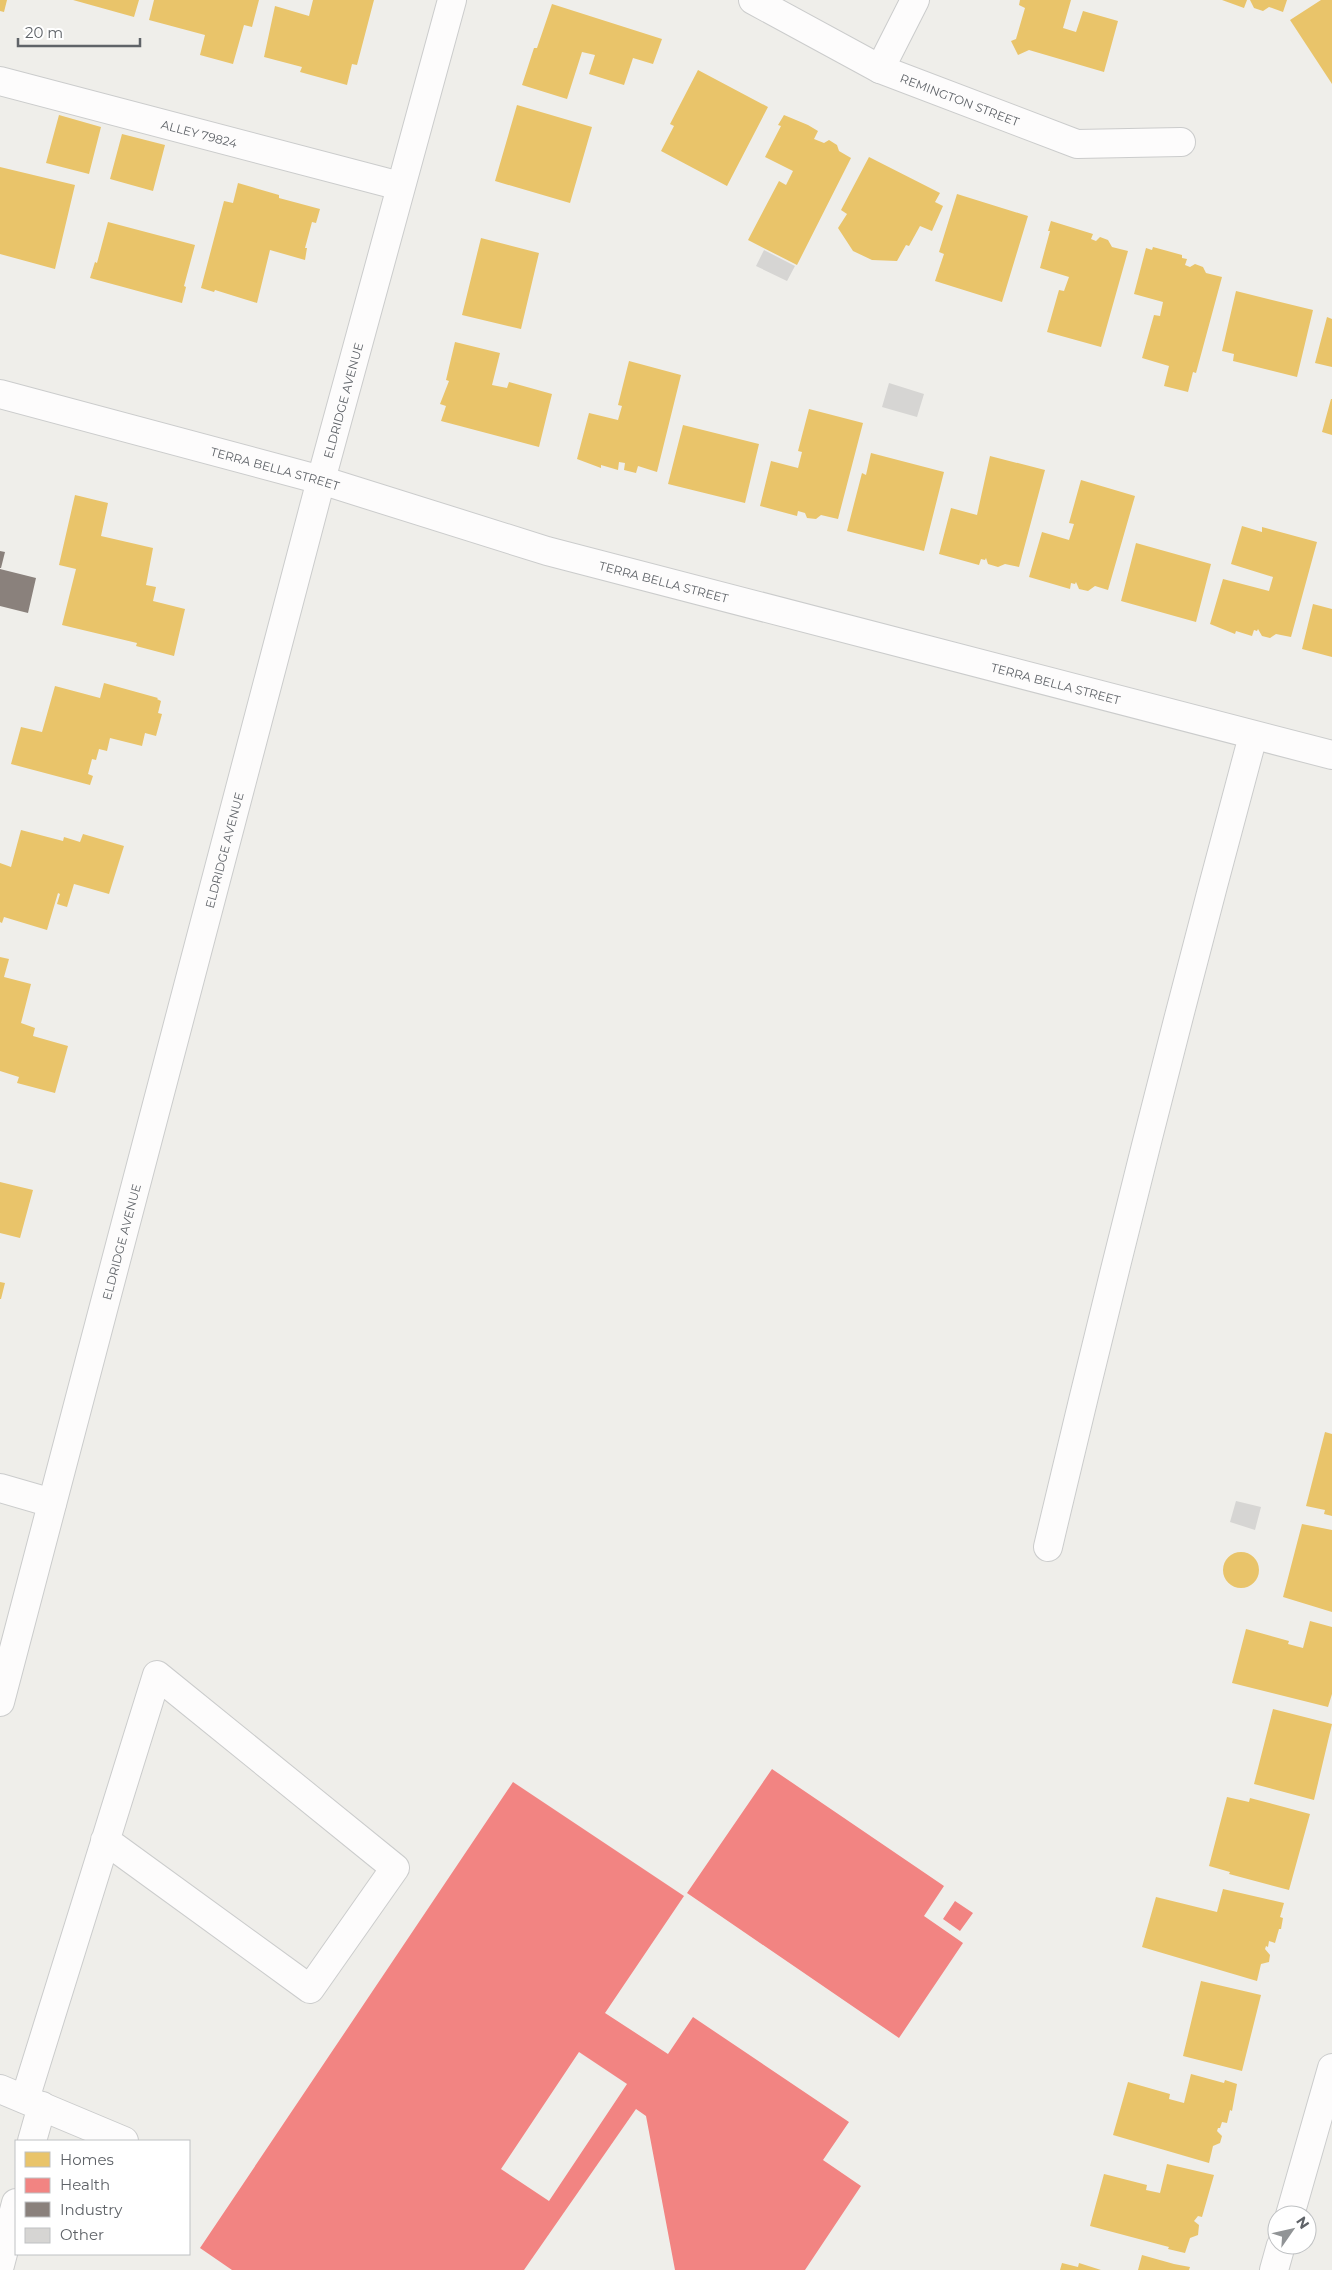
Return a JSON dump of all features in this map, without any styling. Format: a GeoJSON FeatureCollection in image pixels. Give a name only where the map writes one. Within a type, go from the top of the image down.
{"type":"FeatureCollection","features":[{"type":"Feature","properties":{"kind":"street","name":"ELDRIDGE AVENUE"},"geometry":{"type":"LineString","coordinates":[[0,1702],[320,480],[452,0]]}},
{"type":"Feature","properties":{"kind":"street","name":"REMINGTON STREET"},"geometry":{"type":"LineString","coordinates":[[753,0],[880,69],[1077,144],[1181,142]]}},
{"type":"Feature","properties":{"kind":"street"},"geometry":{"type":"LineString","coordinates":[[880,69],[915,0]]}},
{"type":"Feature","properties":{"kind":"street","name":"ALLEY 79824"},"geometry":{"type":"LineString","coordinates":[[0,81],[400,186]]}},
{"type":"Feature","properties":{"kind":"street","name":"TERRA BELLA STREET"},"geometry":{"type":"LineString","coordinates":[[0,394],[320,480],[547,551],[1332,755]]}},
{"type":"Feature","properties":{"kind":"street"},"geometry":{"type":"LineString","coordinates":[[1048,1547],[1117,1257],[1184,992],[1253,736]]}},
{"type":"Feature","properties":{"kind":"street"},"geometry":{"type":"LineString","coordinates":[[0,1488],[52,1503]]}},
{"type":"Feature","properties":{"kind":"street"},"geometry":{"type":"LineString","coordinates":[[32,2140],[34,2103],[105,1840],[156,1675],[395,1868],[310,1989],[105,1840]]}},
{"type":"Feature","properties":{"kind":"street"},"geometry":{"type":"LineString","coordinates":[[1293,2205],[1328,2103],[1332,2068]]}},
{"type":"Feature","properties":{"kind":"street"},"geometry":{"type":"LineString","coordinates":[[0,2089],[122,2140]]}},
{"type":"Feature","properties":{"kind":"street"},"geometry":{"type":"LineString","coordinates":[[0,2265],[15,2207]]}},
{"type":"Feature","properties":{"kind":"street"},"geometry":{"type":"LineString","coordinates":[[1274,2270],[1278,2255]]}},
{"type":"Feature","properties":{"kind":"building: Homes"},"geometry":{"type":"Polygon","coordinates":[[[0,0],[7,0],[4,12],[0,11],[0,0]]]}},
{"type":"Feature","properties":{"kind":"building: Homes"},"geometry":{"type":"Polygon","coordinates":[[[73,0],[139,0],[134,17],[73,0]]]}},
{"type":"Feature","properties":{"kind":"building: Homes"},"geometry":{"type":"Polygon","coordinates":[[[154,0],[259,0],[252,27],[244,25],[233,64],[200,55],[205,35],[149,20],[154,0]]]}},
{"type":"Feature","properties":{"kind":"building: Homes"},"geometry":{"type":"Polygon","coordinates":[[[313,0],[374,0],[357,65],[352,64],[347,85],[300,72],[302,67],[264,57],[275,6],[309,16],[313,0]]]}},
{"type":"Feature","properties":{"kind":"building: Homes"},"geometry":{"type":"Polygon","coordinates":[[[1020,0],[1071,0],[1063,28],[1076,32],[1083,11],[1118,21],[1104,72],[1029,50],[1018,55],[1011,41],[1016,39],[1025,8],[1019,5],[1020,0]]]}},
{"type":"Feature","properties":{"kind":"building: Homes"},"geometry":{"type":"Polygon","coordinates":[[[1222,0],[1247,0],[1244,8],[1222,0]]]}},
{"type":"Feature","properties":{"kind":"building: Homes"},"geometry":{"type":"Polygon","coordinates":[[[1250,0],[1287,0],[1283,12],[1269,7],[1263,11],[1254,8],[1250,0]]]}},
{"type":"Feature","properties":{"kind":"building: Homes"},"geometry":{"type":"Polygon","coordinates":[[[1321,0],[1332,0],[1332,84],[1290,20],[1321,0]]]}},
{"type":"Feature","properties":{"kind":"building: Homes"},"geometry":{"type":"Polygon","coordinates":[[[552,4],[662,39],[653,64],[633,58],[624,85],[589,74],[595,55],[582,52],[567,99],[522,85],[534,48],[537,48],[552,4]]]}},
{"type":"Feature","properties":{"kind":"building: Homes"},"geometry":{"type":"Polygon","coordinates":[[[698,70],[768,107],[727,186],[661,151],[674,126],[670,124],[698,70]]]}},
{"type":"Feature","properties":{"kind":"building: Homes"},"geometry":{"type":"Polygon","coordinates":[[[517,105],[592,127],[570,203],[495,181],[517,105]]]}},
{"type":"Feature","properties":{"kind":"building: Homes"},"geometry":{"type":"Polygon","coordinates":[[[59,115],[101,127],[89,174],[46,163],[59,115]]]}},
{"type":"Feature","properties":{"kind":"building: Homes"},"geometry":{"type":"Polygon","coordinates":[[[784,115],[818,131],[814,139],[824,143],[829,140],[837,145],[839,151],[851,158],[797,265],[748,240],[779,181],[786,185],[793,171],[765,157],[781,126],[778,125],[784,115]]]}},
{"type":"Feature","properties":{"kind":"building: Homes"},"geometry":{"type":"Polygon","coordinates":[[[122,134],[165,145],[153,191],[110,179],[122,134]]]}},
{"type":"Feature","properties":{"kind":"building: Homes"},"geometry":{"type":"Polygon","coordinates":[[[869,157],[940,193],[935,202],[943,206],[932,231],[920,226],[909,246],[906,245],[897,261],[872,260],[853,251],[838,228],[847,214],[841,210],[869,157]]]}},
{"type":"Feature","properties":{"kind":"building: Homes"},"geometry":{"type":"Polygon","coordinates":[[[0,167],[75,185],[55,269],[0,254],[0,167]]]}},
{"type":"Feature","properties":{"kind":"building: Homes"},"geometry":{"type":"Polygon","coordinates":[[[238,183],[279,195],[279,198],[320,209],[316,223],[312,222],[305,248],[307,248],[305,260],[270,250],[257,303],[215,290],[214,292],[201,288],[224,201],[233,203],[238,183]]]}},
{"type":"Feature","properties":{"kind":"building: Homes"},"geometry":{"type":"Polygon","coordinates":[[[957,194],[1028,216],[1002,302],[935,281],[944,254],[939,252],[957,194]]]}},
{"type":"Feature","properties":{"kind":"building: Homes"},"geometry":{"type":"Polygon","coordinates":[[[1051,221],[1093,234],[1091,239],[1096,241],[1100,237],[1108,240],[1112,247],[1128,251],[1101,347],[1047,332],[1059,290],[1064,291],[1069,277],[1040,268],[1051,221]]]}},
{"type":"Feature","properties":{"kind":"building: Homes"},"geometry":{"type":"Polygon","coordinates":[[[108,222],[195,245],[184,286],[186,287],[182,303],[90,278],[95,262],[97,263],[108,222]]]}},
{"type":"Feature","properties":{"kind":"building: Homes"},"geometry":{"type":"Polygon","coordinates":[[[481,238],[539,253],[521,329],[462,315],[481,238]]]}},
{"type":"Feature","properties":{"kind":"building: Homes"},"geometry":{"type":"Polygon","coordinates":[[[1153,247],[1182,255],[1182,258],[1187,259],[1185,265],[1190,267],[1195,264],[1203,267],[1206,273],[1222,277],[1196,373],[1193,372],[1188,392],[1164,386],[1169,366],[1142,358],[1154,315],[1160,316],[1163,302],[1134,294],[1146,248],[1152,250],[1153,247]]]}},
{"type":"Feature","properties":{"kind":"building: Homes"},"geometry":{"type":"Polygon","coordinates":[[[1236,291],[1313,310],[1297,377],[1233,361],[1234,354],[1222,351],[1236,291]]]}},
{"type":"Feature","properties":{"kind":"building: Homes"},"geometry":{"type":"Polygon","coordinates":[[[1327,317],[1332,319],[1332,367],[1315,363],[1327,317]]]}},
{"type":"Feature","properties":{"kind":"building: Homes"},"geometry":{"type":"Polygon","coordinates":[[[455,342],[500,353],[492,385],[507,388],[509,382],[552,394],[539,447],[441,421],[446,406],[440,404],[449,381],[446,380],[455,342]]]}},
{"type":"Feature","properties":{"kind":"building: Homes"},"geometry":{"type":"Polygon","coordinates":[[[629,361],[681,375],[657,472],[638,466],[636,473],[624,470],[625,463],[619,462],[618,470],[601,465],[601,468],[577,459],[589,413],[618,420],[622,406],[618,405],[629,361]]]}},
{"type":"Feature","properties":{"kind":"building: Homes"},"geometry":{"type":"Polygon","coordinates":[[[1332,399],[1332,435],[1322,432],[1332,399]]]}},
{"type":"Feature","properties":{"kind":"building: Homes"},"geometry":{"type":"Polygon","coordinates":[[[809,409],[863,423],[838,519],[821,515],[816,519],[807,518],[805,513],[798,511],[797,516],[760,506],[771,461],[798,468],[802,452],[798,451],[809,409]]]}},
{"type":"Feature","properties":{"kind":"building: Homes"},"geometry":{"type":"Polygon","coordinates":[[[683,425],[759,444],[745,503],[668,484],[683,425]]]}},
{"type":"Feature","properties":{"kind":"building: Homes"},"geometry":{"type":"Polygon","coordinates":[[[871,453],[944,472],[924,551],[847,531],[862,473],[866,475],[871,453]]]}},
{"type":"Feature","properties":{"kind":"building: Homes"},"geometry":{"type":"Polygon","coordinates":[[[990,456],[1045,470],[1019,567],[1005,564],[998,567],[988,564],[986,558],[985,560],[981,559],[979,565],[939,554],[951,508],[977,515],[990,456]]]}},
{"type":"Feature","properties":{"kind":"building: Homes"},"geometry":{"type":"Polygon","coordinates":[[[1081,480],[1135,496],[1108,590],[1095,586],[1088,591],[1079,589],[1076,582],[1075,584],[1071,583],[1070,589],[1029,577],[1042,532],[1069,540],[1074,524],[1069,523],[1081,480]]]}},
{"type":"Feature","properties":{"kind":"building: Homes"},"geometry":{"type":"Polygon","coordinates":[[[75,495],[108,503],[101,536],[153,548],[146,585],[156,587],[153,601],[185,609],[174,656],[136,646],[137,643],[62,625],[76,569],[59,565],[75,495]]]}},
{"type":"Feature","properties":{"kind":"building: Homes"},"geometry":{"type":"Polygon","coordinates":[[[1242,526],[1262,532],[1262,527],[1317,542],[1291,637],[1276,634],[1270,638],[1262,636],[1258,629],[1257,631],[1254,630],[1252,636],[1236,631],[1235,634],[1210,624],[1223,579],[1269,591],[1273,577],[1231,564],[1242,526]]]}},
{"type":"Feature","properties":{"kind":"building: Homes"},"geometry":{"type":"Polygon","coordinates":[[[1136,543],[1211,564],[1196,622],[1121,601],[1136,543]]]}},
{"type":"Feature","properties":{"kind":"building: Homes"},"geometry":{"type":"Polygon","coordinates":[[[1313,604],[1332,609],[1332,657],[1302,649],[1313,604]]]}},
{"type":"Feature","properties":{"kind":"building: Homes"},"geometry":{"type":"Polygon","coordinates":[[[104,683],[158,698],[161,701],[158,713],[162,714],[156,736],[145,733],[142,746],[110,738],[107,751],[99,749],[96,760],[92,759],[88,774],[93,776],[90,785],[11,764],[21,727],[42,732],[55,686],[100,698],[104,683]]]}},
{"type":"Feature","properties":{"kind":"building: Homes"},"geometry":{"type":"Polygon","coordinates":[[[21,830],[63,841],[64,837],[80,842],[83,834],[124,846],[109,894],[74,884],[67,907],[57,904],[60,894],[58,893],[47,930],[4,917],[2,923],[0,922],[0,863],[11,867],[21,830]]]}},
{"type":"Feature","properties":{"kind":"building: Homes"},"geometry":{"type":"Polygon","coordinates":[[[0,957],[9,959],[4,977],[31,984],[21,1023],[35,1028],[33,1036],[68,1046],[55,1093],[17,1083],[19,1077],[0,1071],[0,957]]]}},
{"type":"Feature","properties":{"kind":"building: Homes"},"geometry":{"type":"Polygon","coordinates":[[[0,1182],[33,1190],[20,1238],[0,1233],[0,1182]]]}},
{"type":"Feature","properties":{"kind":"building: Homes"},"geometry":{"type":"Polygon","coordinates":[[[0,1282],[5,1283],[1,1299],[0,1299],[0,1282]]]}},
{"type":"Feature","properties":{"kind":"building: Homes"},"geometry":{"type":"Polygon","coordinates":[[[1325,1432],[1332,1434],[1332,1516],[1324,1514],[1325,1510],[1306,1506],[1325,1432]]]}},
{"type":"Feature","properties":{"kind":"building: Homes"},"geometry":{"type":"Polygon","coordinates":[[[1302,1524],[1332,1530],[1332,1612],[1283,1597],[1302,1524]]]}},
{"type":"Feature","properties":{"kind":"building: Homes"},"geometry":{"type":"Polygon","coordinates":[[[1241,1552],[1248,1553],[1254,1557],[1258,1563],[1258,1577],[1254,1583],[1248,1587],[1241,1588],[1234,1587],[1228,1583],[1224,1577],[1223,1570],[1224,1563],[1228,1557],[1234,1553],[1241,1552]]]}},
{"type":"Feature","properties":{"kind":"building: Homes"},"geometry":{"type":"Polygon","coordinates":[[[1310,1621],[1332,1627],[1332,1694],[1328,1707],[1232,1683],[1246,1629],[1289,1641],[1288,1644],[1303,1648],[1310,1621]]]}},
{"type":"Feature","properties":{"kind":"building: Homes"},"geometry":{"type":"Polygon","coordinates":[[[1273,1709],[1332,1724],[1314,1800],[1254,1784],[1273,1709]]]}},
{"type":"Feature","properties":{"kind":"building: Homes"},"geometry":{"type":"Polygon","coordinates":[[[1227,1797],[1249,1802],[1250,1798],[1310,1814],[1289,1890],[1229,1874],[1230,1872],[1209,1866],[1227,1797]]]}},
{"type":"Feature","properties":{"kind":"building: Homes"},"geometry":{"type":"Polygon","coordinates":[[[1223,1889],[1284,1903],[1280,1917],[1283,1918],[1281,1929],[1279,1929],[1275,1943],[1269,1941],[1268,1947],[1266,1946],[1265,1949],[1270,1955],[1269,1962],[1261,1964],[1257,1981],[1142,1947],[1156,1897],[1217,1912],[1223,1889]]]}},
{"type":"Feature","properties":{"kind":"building: Homes"},"geometry":{"type":"Polygon","coordinates":[[[1201,1981],[1261,1995],[1242,2071],[1183,2056],[1201,1981]]]}},
{"type":"Feature","properties":{"kind":"building: Homes"},"geometry":{"type":"Polygon","coordinates":[[[1191,2074],[1224,2083],[1225,2080],[1237,2084],[1232,2111],[1230,2110],[1227,2123],[1222,2122],[1220,2128],[1218,2128],[1217,2131],[1222,2136],[1220,2143],[1213,2146],[1209,2163],[1113,2135],[1128,2082],[1170,2094],[1169,2099],[1184,2103],[1191,2074]]]}},
{"type":"Feature","properties":{"kind":"building: Homes"},"geometry":{"type":"Polygon","coordinates":[[[1167,2164],[1214,2175],[1202,2217],[1198,2216],[1194,2221],[1199,2225],[1198,2235],[1190,2238],[1185,2253],[1090,2226],[1104,2174],[1147,2185],[1146,2190],[1160,2193],[1167,2164]]]}},
{"type":"Feature","properties":{"kind":"building: Homes"},"geometry":{"type":"Polygon","coordinates":[[[1142,2255],[1190,2267],[1189,2270],[1138,2270],[1142,2255]]]}},
{"type":"Feature","properties":{"kind":"building: Homes"},"geometry":{"type":"Polygon","coordinates":[[[1062,2263],[1078,2267],[1079,2263],[1101,2270],[1060,2270],[1062,2263]]]}},
{"type":"Feature","properties":{"kind":"building: Health"},"geometry":{"type":"Polygon","coordinates":[[[772,1769],[944,1886],[924,1916],[963,1943],[899,2038],[687,1893],[772,1769]]]}},
{"type":"Feature","properties":{"kind":"building: Health"},"geometry":{"type":"Polygon","coordinates":[[[513,1782],[684,1896],[605,2013],[668,2054],[693,2017],[849,2122],[823,2160],[861,2186],[805,2270],[675,2270],[646,2116],[636,2109],[524,2270],[232,2270],[200,2248],[513,1782]],[[579,2052],[501,2169],[549,2201],[627,2084],[579,2052]]]}},
{"type":"Feature","properties":{"kind":"building: Health"},"geometry":{"type":"Polygon","coordinates":[[[955,1901],[973,1913],[960,1931],[943,1919],[955,1901]]]}},
{"type":"Feature","properties":{"kind":"building: Industry"},"geometry":{"type":"Polygon","coordinates":[[[0,551],[5,552],[1,568],[0,568],[0,551]]]}},
{"type":"Feature","properties":{"kind":"building: Industry"},"geometry":{"type":"Polygon","coordinates":[[[0,569],[36,578],[28,613],[0,606],[0,569]]]}},
{"type":"Feature","properties":{"kind":"building: Other"},"geometry":{"type":"Polygon","coordinates":[[[764,250],[795,266],[787,281],[756,266],[764,250]]]}},
{"type":"Feature","properties":{"kind":"building: Other"},"geometry":{"type":"Polygon","coordinates":[[[889,383],[924,394],[917,417],[882,407],[889,383]]]}},
{"type":"Feature","properties":{"kind":"building: Other"},"geometry":{"type":"Polygon","coordinates":[[[1236,1501],[1261,1507],[1255,1530],[1230,1522],[1236,1501]]]}}]}
